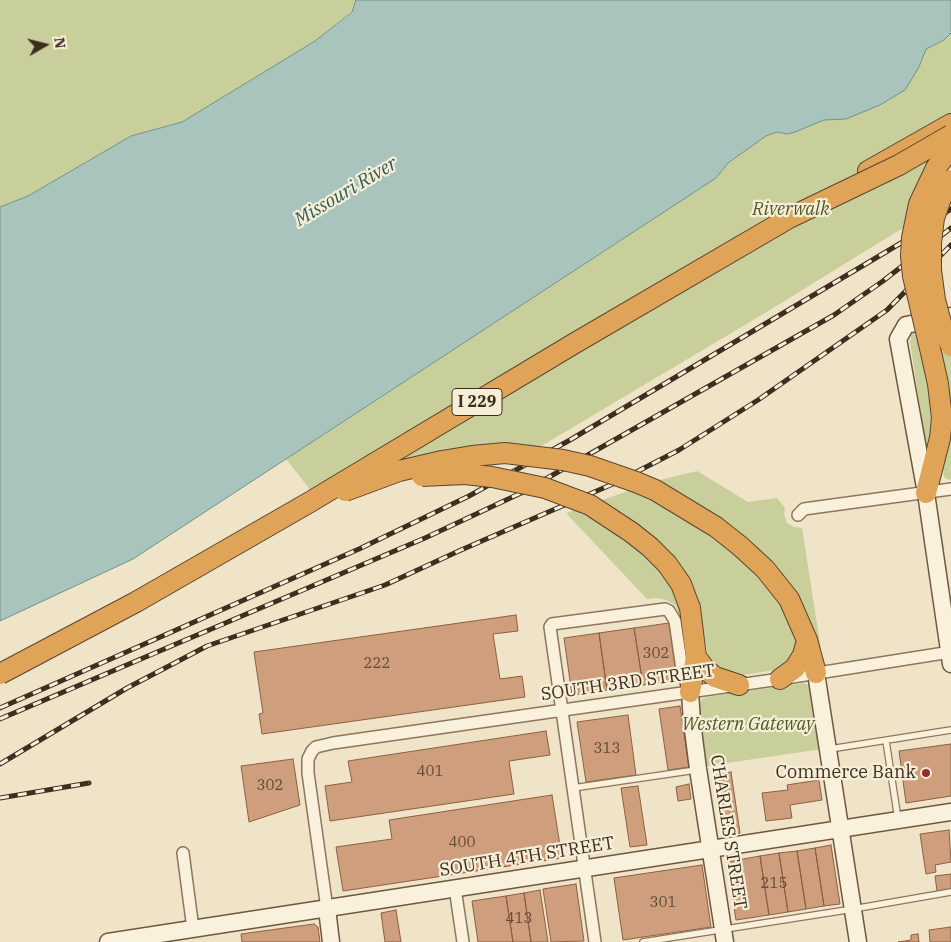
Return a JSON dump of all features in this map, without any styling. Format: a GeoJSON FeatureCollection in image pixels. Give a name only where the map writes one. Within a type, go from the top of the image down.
{"type":"FeatureCollection","features":[{"type":"Feature","properties":{"kind":"highway","name":"I 229"},"geometry":{"type":"LineString","coordinates":[[541,363],[951,124]]}},
{"type":"Feature","properties":{"kind":"highway","name":"I 229"},"geometry":{"type":"LineString","coordinates":[[0,674],[137,602],[789,218],[899,165],[951,135]]}},
{"type":"Feature","properties":{"kind":"highway"},"geometry":{"type":"LineString","coordinates":[[926,492],[940,438],[942,418],[938,384],[913,276],[912,238],[919,204],[936,168],[951,147]]}},
{"type":"Feature","properties":{"kind":"highway"},"geometry":{"type":"LineString","coordinates":[[951,180],[943,193],[934,218],[930,270],[942,326],[951,346]]}},
{"type":"Feature","properties":{"kind":"highway","name":"I 229"},"geometry":{"type":"LineString","coordinates":[[0,674],[136,602],[310,502],[507,383]]}},
{"type":"Feature","properties":{"kind":"highway"},"geometry":{"type":"LineString","coordinates":[[310,502],[399,471],[442,461],[505,453],[562,460],[590,466],[636,482],[684,507],[716,527],[740,546],[765,569],[790,599],[807,640],[816,673]]}},
{"type":"Feature","properties":{"kind":"highway"},"geometry":{"type":"LineString","coordinates":[[291,512],[346,489],[420,476],[465,474],[523,482],[590,505],[650,547],[667,564],[681,584],[690,608],[696,657],[690,692]]}},
{"type":"Feature","properties":{"kind":"highway"},"geometry":{"type":"LineString","coordinates":[[780,679],[795,668],[803,655],[807,640]]}},
{"type":"Feature","properties":{"kind":"highway"},"geometry":{"type":"LineString","coordinates":[[696,657],[704,668],[715,677],[740,685]]}},
{"type":"Feature","properties":{"kind":"main road"},"geometry":{"type":"LineString","coordinates":[[950,656],[926,492],[898,339],[906,325],[951,316]]}},
{"type":"Feature","properties":{"kind":"main road"},"geometry":{"type":"LineString","coordinates":[[816,673],[842,828],[858,942]]}},
{"type":"Feature","properties":{"kind":"main road","name":"CHARLES STREET"},"geometry":{"type":"LineString","coordinates":[[690,692],[698,769],[724,936]]}},
{"type":"Feature","properties":{"kind":"main road","name":"SOUTH 4TH STREET"},"geometry":{"type":"LineString","coordinates":[[108,942],[951,812]]}},
{"type":"Feature","properties":{"kind":"main road"},"geometry":{"type":"LineString","coordinates":[[327,908],[331,942]]}},
{"type":"Feature","properties":{"kind":"street"},"geometry":{"type":"LineString","coordinates":[[798,515],[804,510],[811,508],[951,489]]}},
{"type":"Feature","properties":{"kind":"street","name":"CHARLES STREET"},"geometry":{"type":"LineString","coordinates":[[562,710],[550,627],[552,624],[658,609],[669,611],[675,621],[683,676],[690,692]]}},
{"type":"Feature","properties":{"kind":"street","name":"SOUTH 3RD STREET"},"geometry":{"type":"LineString","coordinates":[[327,908],[308,773],[308,759],[312,751],[322,745],[816,673],[950,656]]}},
{"type":"Feature","properties":{"kind":"street"},"geometry":{"type":"LineString","coordinates":[[562,710],[596,942]]}},
{"type":"Feature","properties":{"kind":"street"},"geometry":{"type":"LineString","coordinates":[[182,853],[193,929]]}},
{"type":"Feature","properties":{"kind":"street"},"geometry":{"type":"LineString","coordinates":[[455,888],[464,942]]}},
{"type":"Feature","properties":{"kind":"lane"},"geometry":{"type":"LineString","coordinates":[[829,750],[951,730]]}},
{"type":"Feature","properties":{"kind":"lane"},"geometry":{"type":"LineString","coordinates":[[886,741],[898,819]]}},
{"type":"Feature","properties":{"kind":"lane"},"geometry":{"type":"LineString","coordinates":[[573,788],[698,769]]}},
{"type":"Feature","properties":{"kind":"lane"},"geometry":{"type":"LineString","coordinates":[[642,942],[724,936],[853,909],[951,892]]}},
{"type":"Feature","properties":{"kind":"green space"},"geometry":{"type":"Polygon","coordinates":[[[0,0],[356,0],[352,11],[315,41],[182,122],[131,136],[28,196],[0,207],[0,0]]]}},
{"type":"Feature","properties":{"kind":"green space","name":"Riverwalk"},"geometry":{"type":"Polygon","coordinates":[[[951,33],[951,146],[911,223],[765,313],[538,448],[311,491],[286,459],[716,178],[728,163],[766,136],[777,132],[787,134],[795,132],[824,120],[846,119],[919,67],[926,49],[944,40],[951,33]]]}},
{"type":"Feature","properties":{"kind":"green space"},"geometry":{"type":"Polygon","coordinates":[[[920,326],[935,401],[926,481],[918,428],[921,413],[910,342],[913,329],[920,326]]]}},
{"type":"Feature","properties":{"kind":"green space"},"geometry":{"type":"Polygon","coordinates":[[[948,350],[951,355],[951,479],[949,480],[944,477],[942,465],[950,412],[949,389],[940,353],[948,350]]]}},
{"type":"Feature","properties":{"kind":"green space"},"geometry":{"type":"Polygon","coordinates":[[[697,471],[748,502],[777,498],[785,508],[784,514],[787,523],[794,527],[802,528],[823,662],[773,589],[793,624],[799,651],[781,669],[737,676],[717,671],[708,656],[700,610],[689,678],[680,618],[675,605],[666,600],[647,599],[566,513],[656,481],[697,471]]]}},
{"type":"Feature","properties":{"kind":"green space","name":"Western Gateway"},"geometry":{"type":"Polygon","coordinates":[[[804,683],[811,690],[822,749],[707,766],[699,704],[702,699],[804,683]]]}},
{"type":"Feature","properties":{"kind":"water","name":"Missouri River"},"geometry":{"type":"Polygon","coordinates":[[[356,0],[951,0],[951,33],[944,40],[926,49],[919,67],[905,90],[880,105],[846,119],[824,120],[795,132],[787,134],[777,132],[766,136],[728,163],[716,178],[133,559],[0,621],[0,207],[28,196],[131,136],[182,122],[315,41],[352,12],[356,0]]]}},
{"type":"Feature","properties":{"kind":"building"},"geometry":{"type":"Polygon","coordinates":[[[516,615],[518,631],[493,634],[500,679],[522,676],[525,697],[262,734],[259,714],[263,713],[254,652],[516,615]]]}},
{"type":"Feature","properties":{"kind":"building"},"geometry":{"type":"Polygon","coordinates":[[[669,623],[677,680],[643,685],[634,628],[669,623]]]}},
{"type":"Feature","properties":{"kind":"building"},"geometry":{"type":"Polygon","coordinates":[[[634,628],[643,685],[607,690],[599,633],[634,628]]]}},
{"type":"Feature","properties":{"kind":"building"},"geometry":{"type":"Polygon","coordinates":[[[599,633],[607,690],[572,695],[564,638],[599,633]]]}},
{"type":"Feature","properties":{"kind":"building"},"geometry":{"type":"Polygon","coordinates":[[[680,706],[689,767],[668,770],[659,709],[680,706]]]}},
{"type":"Feature","properties":{"kind":"building"},"geometry":{"type":"Polygon","coordinates":[[[628,715],[636,775],[586,782],[577,722],[628,715]]]}},
{"type":"Feature","properties":{"kind":"building"},"geometry":{"type":"Polygon","coordinates":[[[546,731],[550,755],[509,761],[514,794],[330,821],[325,786],[352,782],[348,761],[546,731]]]}},
{"type":"Feature","properties":{"kind":"building","name":"Commerce Bank"},"geometry":{"type":"Polygon","coordinates":[[[951,744],[951,796],[906,803],[899,751],[951,744]]]}},
{"type":"Feature","properties":{"kind":"building"},"geometry":{"type":"Polygon","coordinates":[[[293,759],[300,805],[249,822],[241,766],[293,759]]]}},
{"type":"Feature","properties":{"kind":"building"},"geometry":{"type":"Polygon","coordinates":[[[731,772],[740,833],[723,836],[714,775],[731,772]]]}},
{"type":"Feature","properties":{"kind":"building"},"geometry":{"type":"Polygon","coordinates":[[[819,780],[822,800],[790,805],[792,818],[766,821],[762,793],[788,790],[787,785],[819,780]]]}},
{"type":"Feature","properties":{"kind":"building"},"geometry":{"type":"Polygon","coordinates":[[[689,784],[691,799],[678,801],[676,787],[689,784]]]}},
{"type":"Feature","properties":{"kind":"building"},"geometry":{"type":"Polygon","coordinates":[[[638,786],[647,845],[630,847],[621,788],[638,786]]]}},
{"type":"Feature","properties":{"kind":"building"},"geometry":{"type":"Polygon","coordinates":[[[552,795],[562,858],[343,891],[336,847],[392,839],[389,820],[552,795]]]}},
{"type":"Feature","properties":{"kind":"building"},"geometry":{"type":"Polygon","coordinates":[[[949,830],[951,862],[935,865],[936,872],[926,874],[920,834],[949,830]]]}},
{"type":"Feature","properties":{"kind":"building"},"geometry":{"type":"Polygon","coordinates":[[[831,845],[840,904],[824,906],[815,848],[831,845]]]}},
{"type":"Feature","properties":{"kind":"building"},"geometry":{"type":"Polygon","coordinates":[[[815,848],[824,906],[806,909],[797,851],[815,848]]]}},
{"type":"Feature","properties":{"kind":"building"},"geometry":{"type":"Polygon","coordinates":[[[797,851],[806,909],[788,912],[779,853],[797,851]]]}},
{"type":"Feature","properties":{"kind":"building"},"geometry":{"type":"Polygon","coordinates":[[[779,853],[788,912],[769,915],[760,856],[779,853]]]}},
{"type":"Feature","properties":{"kind":"building"},"geometry":{"type":"Polygon","coordinates":[[[760,856],[769,915],[736,920],[727,862],[760,856]]]}},
{"type":"Feature","properties":{"kind":"building"},"geometry":{"type":"Polygon","coordinates":[[[702,865],[711,927],[623,940],[614,878],[702,865]]]}},
{"type":"Feature","properties":{"kind":"building"},"geometry":{"type":"Polygon","coordinates":[[[951,874],[951,889],[937,891],[935,876],[951,874]]]}},
{"type":"Feature","properties":{"kind":"building"},"geometry":{"type":"Polygon","coordinates":[[[576,884],[584,941],[551,942],[543,889],[576,884]]]}},
{"type":"Feature","properties":{"kind":"building"},"geometry":{"type":"Polygon","coordinates":[[[540,890],[548,942],[531,942],[524,893],[540,890]]]}},
{"type":"Feature","properties":{"kind":"building"},"geometry":{"type":"Polygon","coordinates":[[[524,893],[531,942],[513,942],[506,896],[524,893]]]}},
{"type":"Feature","properties":{"kind":"building"},"geometry":{"type":"Polygon","coordinates":[[[506,896],[513,942],[478,942],[472,901],[506,896]]]}},
{"type":"Feature","properties":{"kind":"building"},"geometry":{"type":"Polygon","coordinates":[[[396,910],[401,942],[385,942],[381,913],[396,910]]]}},
{"type":"Feature","properties":{"kind":"building"},"geometry":{"type":"Polygon","coordinates":[[[314,924],[318,927],[320,942],[242,942],[241,934],[314,924]]]}},
{"type":"Feature","properties":{"kind":"building"},"geometry":{"type":"Polygon","coordinates":[[[951,927],[951,942],[930,942],[929,930],[951,927]]]}},
{"type":"Feature","properties":{"kind":"building"},"geometry":{"type":"Polygon","coordinates":[[[918,934],[919,942],[898,942],[911,940],[911,935],[918,934]]]}},
{"type":"Feature","properties":{"kind":"railway"},"geometry":{"type":"LineString","coordinates":[[0,708],[359,549],[469,496],[570,440],[906,240],[951,209]]}},
{"type":"Feature","properties":{"kind":"railway"},"geometry":{"type":"LineString","coordinates":[[0,719],[425,538],[521,493],[834,315],[883,281],[951,228]]}},
{"type":"Feature","properties":{"kind":"railway"},"geometry":{"type":"LineString","coordinates":[[0,764],[127,688],[207,646],[385,585],[615,483],[679,450],[758,400],[887,310],[951,245]]}},
{"type":"Feature","properties":{"kind":"railway"},"geometry":{"type":"LineString","coordinates":[[0,798],[89,783]]}},
{"type":"Feature","properties":{"kind":"place","name":"Commerce Bank"},"geometry":{"type":"Point","coordinates":[926,773]}}]}
